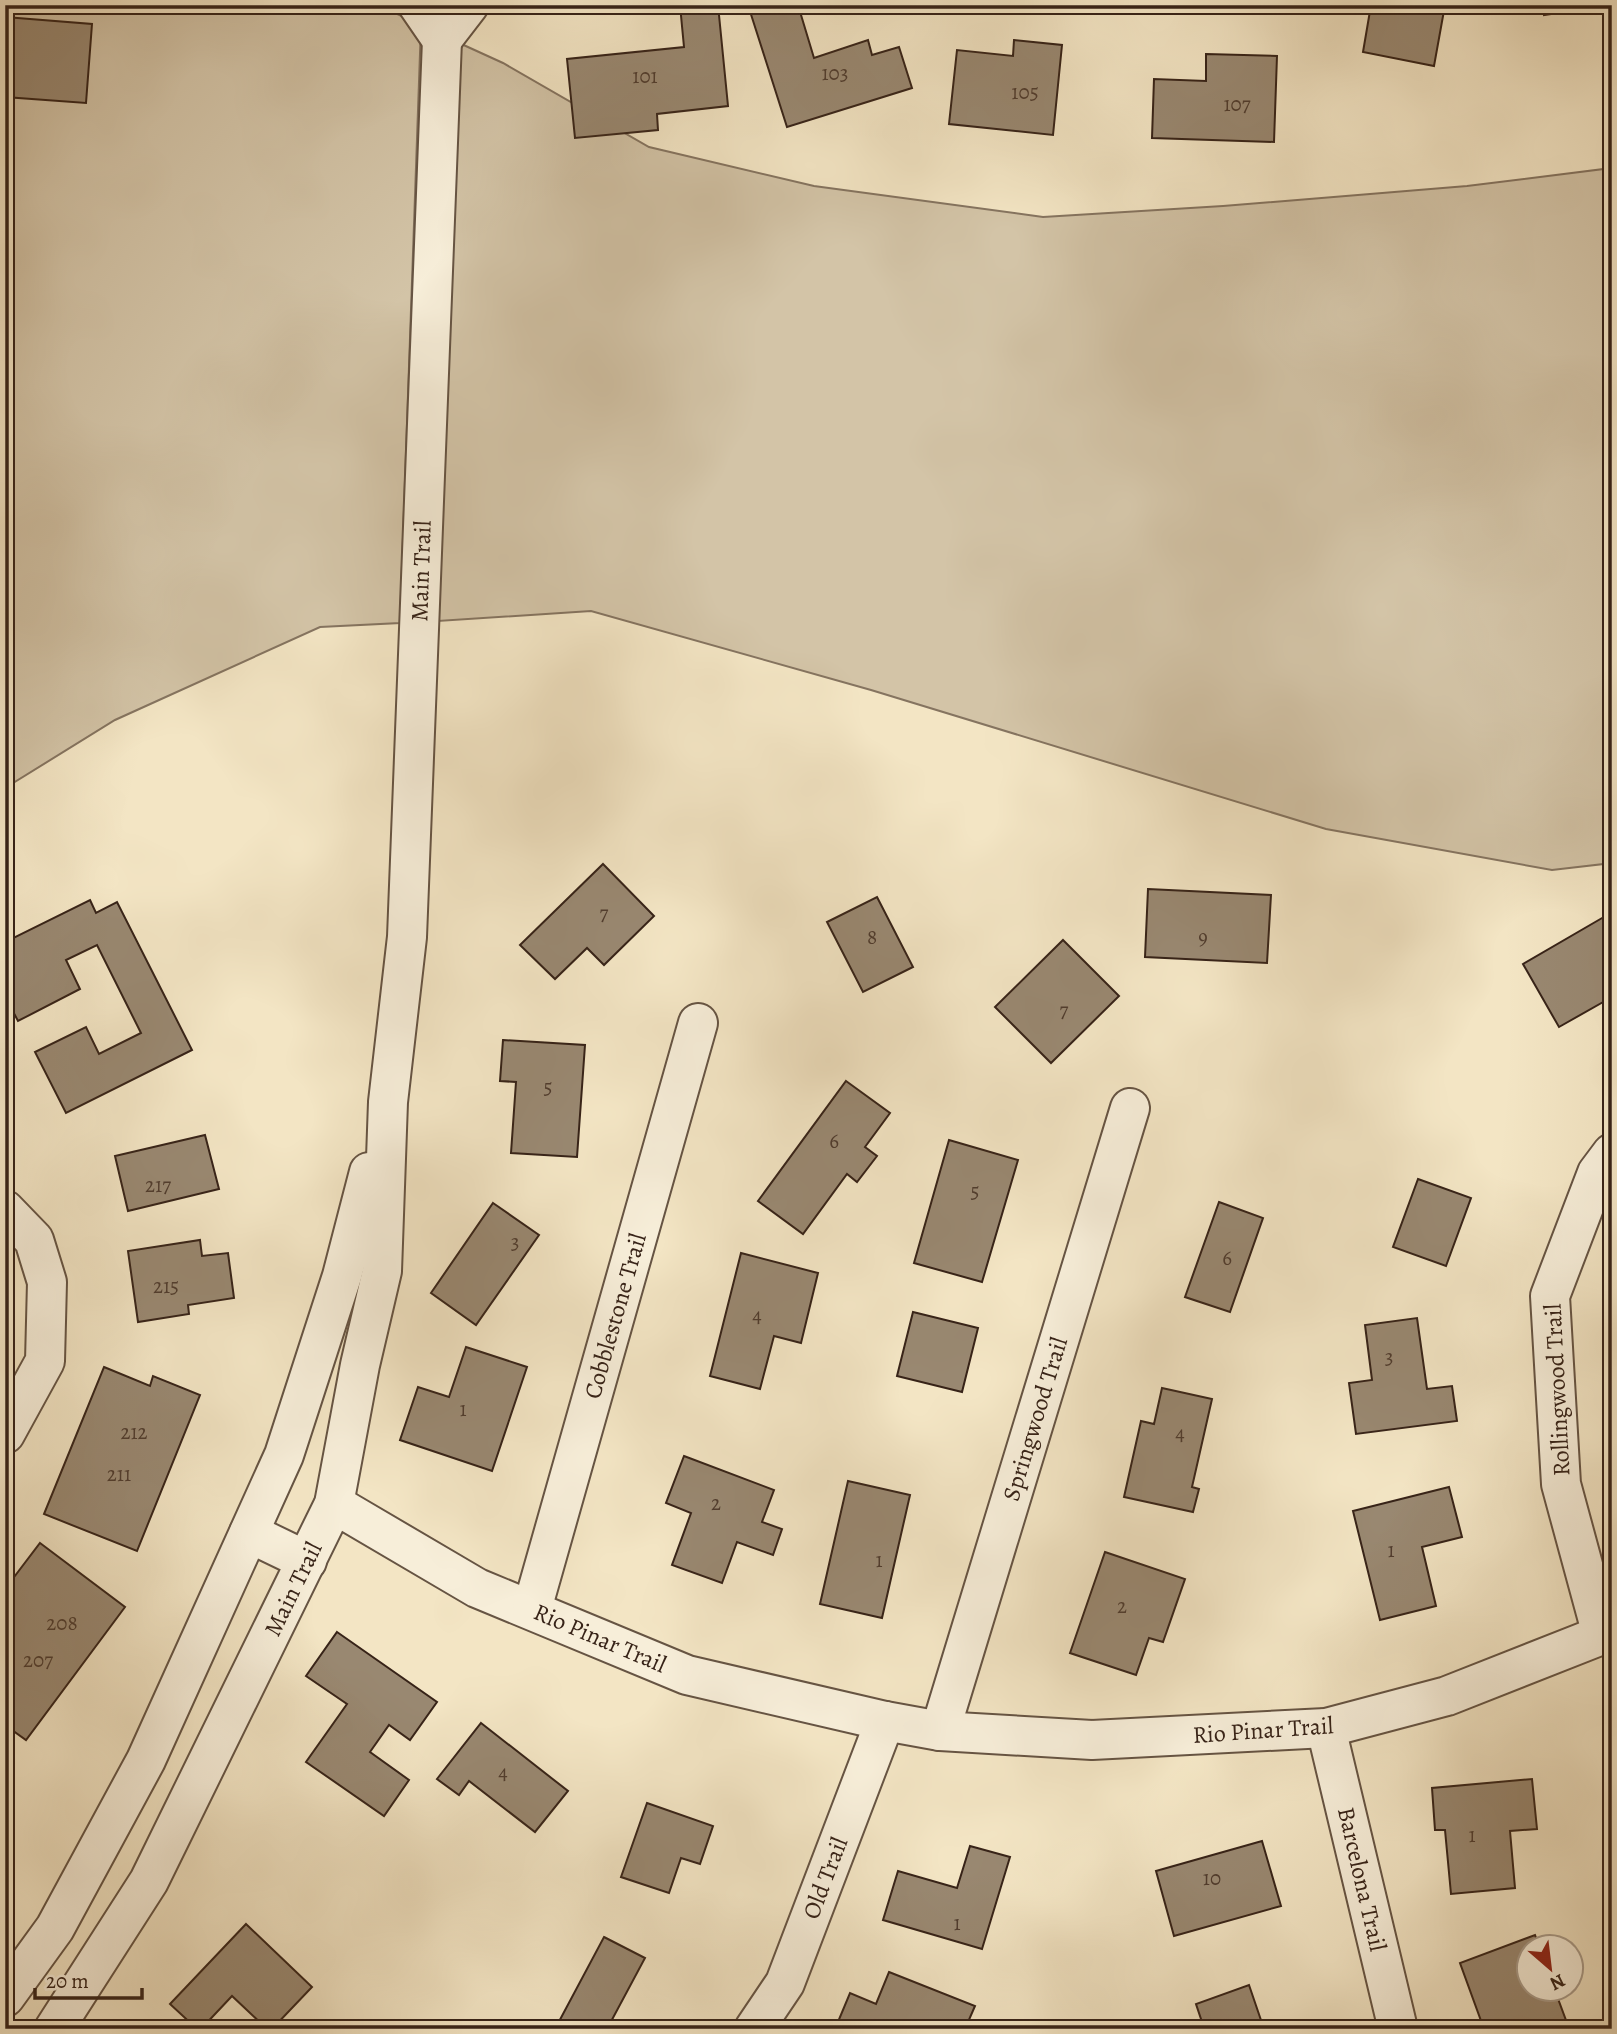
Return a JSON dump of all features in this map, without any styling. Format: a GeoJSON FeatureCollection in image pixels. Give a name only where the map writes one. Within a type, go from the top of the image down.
{"type":"FeatureCollection","features":[{"type":"Feature","properties":{"kind":"street"},"geometry":{"type":"LineString","coordinates":[[418,5],[442,40],[469,5]]}},
{"type":"Feature","properties":{"kind":"street","name":"Main Trail"},"geometry":{"type":"LineString","coordinates":[[54,2029],[149,1881],[334,1504],[382,1271],[388,1102],[407,937],[442,40]]}},
{"type":"Feature","properties":{"kind":"street","name":"Cobblestone Trail"},"geometry":{"type":"LineString","coordinates":[[532,1609],[698,1023]]}},
{"type":"Feature","properties":{"kind":"street","name":"Main Trail"},"geometry":{"type":"LineString","coordinates":[[5,1997],[55,1928],[146,1760],[284,1455],[342,1276],[388,1102]]}},
{"type":"Feature","properties":{"kind":"street","name":"Springwood Trail"},"geometry":{"type":"LineString","coordinates":[[940,1731],[1130,1108]]}},
{"type":"Feature","properties":{"kind":"street","name":"Rollingwood Trail"},"geometry":{"type":"LineString","coordinates":[[1607,1633],[1561,1484],[1550,1296],[1597,1173],[1612,1153]]}},
{"type":"Feature","properties":{"kind":"street"},"geometry":{"type":"LineString","coordinates":[[5,1210],[34,1240],[47,1282],[45,1361],[5,1434]]}},
{"type":"Feature","properties":{"kind":"street"},"geometry":{"type":"LineString","coordinates":[[299,1411],[349,1426]]}},
{"type":"Feature","properties":{"kind":"street","name":"Rio Pinar Trail"},"geometry":{"type":"LineString","coordinates":[[334,1504],[477,1588],[687,1675],[885,1721],[940,1731],[1092,1740],[1326,1728],[1447,1696],[1607,1633]]}},
{"type":"Feature","properties":{"kind":"street"},"geometry":{"type":"LineString","coordinates":[[249,1533],[307,1561]]}},
{"type":"Feature","properties":{"kind":"street","name":"Old Trail"},"geometry":{"type":"LineString","coordinates":[[754,2029],[785,1983],[885,1721]]}},
{"type":"Feature","properties":{"kind":"street","name":"Barcelona Trail"},"geometry":{"type":"LineString","coordinates":[[1326,1728],[1398,2029]]}},
{"type":"Feature","properties":{"kind":"street"},"geometry":{"type":"LineString","coordinates":[[34,1957],[79,1991]]}},
{"type":"Feature","properties":{"kind":"shaded area"},"geometry":{"type":"Polygon","coordinates":[[[19,5],[378,5],[421,25],[400,623],[320,627],[115,720],[5,788],[5,10],[19,5]]]}},
{"type":"Feature","properties":{"kind":"shaded area"},"geometry":{"type":"Polygon","coordinates":[[[457,42],[503,63],[649,147],[814,186],[1043,217],[1223,206],[1467,186],[1612,168],[1612,863],[1552,870],[1326,829],[871,690],[591,611],[438,621],[457,42]]]}},
{"type":"Feature","properties":{"kind":"building"},"geometry":{"type":"Polygon","coordinates":[[[680,5],[718,5],[728,106],[657,114],[658,130],[575,138],[567,59],[684,47],[680,5]]]}},
{"type":"Feature","properties":{"kind":"building"},"geometry":{"type":"Polygon","coordinates":[[[748,5],[798,5],[814,58],[868,40],[872,55],[899,47],[912,88],[787,127],[748,5]]]}},
{"type":"Feature","properties":{"kind":"building"},"geometry":{"type":"Polygon","coordinates":[[[1371,5],[1445,5],[1434,66],[1363,52],[1371,5]]]}},
{"type":"Feature","properties":{"kind":"building"},"geometry":{"type":"Polygon","coordinates":[[[1543,5],[1611,5],[1544,15],[1543,5]]]}},
{"type":"Feature","properties":{"kind":"building"},"geometry":{"type":"Polygon","coordinates":[[[5,17],[92,24],[86,103],[5,97],[5,17]]]}},
{"type":"Feature","properties":{"kind":"building"},"geometry":{"type":"Polygon","coordinates":[[[1014,40],[1062,45],[1053,135],[949,124],[957,50],[1013,56],[1014,40]]]}},
{"type":"Feature","properties":{"kind":"building"},"geometry":{"type":"Polygon","coordinates":[[[1206,54],[1277,56],[1274,142],[1152,138],[1154,79],[1206,81],[1206,54]]]}},
{"type":"Feature","properties":{"kind":"building"},"geometry":{"type":"Polygon","coordinates":[[[603,864],[654,916],[604,965],[587,948],[555,979],[520,945],[603,864]]]}},
{"type":"Feature","properties":{"kind":"building"},"geometry":{"type":"Polygon","coordinates":[[[1148,889],[1271,895],[1267,963],[1145,957],[1148,889]]]}},
{"type":"Feature","properties":{"kind":"building"},"geometry":{"type":"Polygon","coordinates":[[[877,897],[913,967],[863,992],[827,922],[877,897]]]}},
{"type":"Feature","properties":{"kind":"building"},"geometry":{"type":"Polygon","coordinates":[[[90,900],[96,913],[117,902],[192,1050],[66,1113],[35,1052],[86,1027],[99,1054],[141,1033],[97,945],[66,960],[80,989],[18,1021],[5,996],[5,942],[90,900]]]}},
{"type":"Feature","properties":{"kind":"building"},"geometry":{"type":"Polygon","coordinates":[[[1609,914],[1612,919],[1612,997],[1559,1027],[1523,964],[1609,914]]]}},
{"type":"Feature","properties":{"kind":"building"},"geometry":{"type":"Polygon","coordinates":[[[1063,940],[1119,996],[1051,1063],[995,1007],[1063,940]]]}},
{"type":"Feature","properties":{"kind":"building"},"geometry":{"type":"Polygon","coordinates":[[[503,1040],[585,1045],[577,1157],[511,1153],[516,1082],[500,1081],[503,1040]]]}},
{"type":"Feature","properties":{"kind":"building"},"geometry":{"type":"Polygon","coordinates":[[[846,1081],[890,1113],[865,1147],[877,1156],[857,1182],[847,1174],[803,1234],[758,1201],[846,1081]]]}},
{"type":"Feature","properties":{"kind":"building"},"geometry":{"type":"Polygon","coordinates":[[[205,1135],[219,1189],[128,1211],[115,1156],[205,1135]]]}},
{"type":"Feature","properties":{"kind":"building"},"geometry":{"type":"Polygon","coordinates":[[[949,1140],[1018,1160],[982,1282],[914,1263],[949,1140]]]}},
{"type":"Feature","properties":{"kind":"building"},"geometry":{"type":"Polygon","coordinates":[[[1418,1179],[1471,1198],[1446,1266],[1393,1247],[1418,1179]]]}},
{"type":"Feature","properties":{"kind":"building"},"geometry":{"type":"Polygon","coordinates":[[[1219,1202],[1263,1218],[1230,1312],[1185,1297],[1219,1202]]]}},
{"type":"Feature","properties":{"kind":"building"},"geometry":{"type":"Polygon","coordinates":[[[493,1203],[539,1235],[476,1325],[431,1293],[493,1203]]]}},
{"type":"Feature","properties":{"kind":"building"},"geometry":{"type":"Polygon","coordinates":[[[200,1240],[202,1256],[228,1253],[234,1298],[188,1305],[189,1314],[138,1322],[128,1251],[200,1240]]]}},
{"type":"Feature","properties":{"kind":"building"},"geometry":{"type":"Polygon","coordinates":[[[741,1253],[818,1273],[801,1343],[774,1336],[760,1389],[710,1376],[741,1253]]]}},
{"type":"Feature","properties":{"kind":"building"},"geometry":{"type":"Polygon","coordinates":[[[913,1312],[978,1328],[962,1392],[897,1376],[913,1312]]]}},
{"type":"Feature","properties":{"kind":"building"},"geometry":{"type":"Polygon","coordinates":[[[1417,1318],[1427,1389],[1452,1386],[1457,1421],[1356,1434],[1349,1383],[1372,1380],[1365,1325],[1417,1318]]]}},
{"type":"Feature","properties":{"kind":"building"},"geometry":{"type":"Polygon","coordinates":[[[466,1347],[527,1367],[492,1471],[400,1440],[418,1387],[449,1397],[466,1347]]]}},
{"type":"Feature","properties":{"kind":"building"},"geometry":{"type":"Polygon","coordinates":[[[104,1367],[150,1386],[153,1376],[200,1395],[137,1551],[44,1514],[104,1367]]]}},
{"type":"Feature","properties":{"kind":"building"},"geometry":{"type":"Polygon","coordinates":[[[1162,1388],[1212,1399],[1192,1487],[1199,1489],[1193,1512],[1124,1497],[1141,1421],[1154,1424],[1162,1388]]]}},
{"type":"Feature","properties":{"kind":"building"},"geometry":{"type":"Polygon","coordinates":[[[684,1456],[774,1490],[762,1522],[782,1529],[773,1555],[737,1542],[722,1583],[672,1565],[691,1513],[666,1503],[684,1456]]]}},
{"type":"Feature","properties":{"kind":"building"},"geometry":{"type":"Polygon","coordinates":[[[848,1481],[910,1495],[882,1618],[820,1604],[848,1481]]]}},
{"type":"Feature","properties":{"kind":"building"},"geometry":{"type":"Polygon","coordinates":[[[1449,1487],[1462,1537],[1422,1547],[1436,1606],[1380,1620],[1353,1511],[1449,1487]]]}},
{"type":"Feature","properties":{"kind":"building"},"geometry":{"type":"Polygon","coordinates":[[[40,1543],[125,1607],[26,1740],[5,1725],[5,1589],[40,1543]]]}},
{"type":"Feature","properties":{"kind":"building"},"geometry":{"type":"Polygon","coordinates":[[[1105,1552],[1185,1579],[1163,1642],[1149,1638],[1136,1675],[1070,1653],[1105,1552]]]}},
{"type":"Feature","properties":{"kind":"building"},"geometry":{"type":"Polygon","coordinates":[[[337,1632],[437,1702],[410,1740],[389,1725],[370,1752],[409,1780],[384,1816],[306,1762],[347,1704],[306,1676],[337,1632]]]}},
{"type":"Feature","properties":{"kind":"building"},"geometry":{"type":"Polygon","coordinates":[[[481,1723],[568,1791],[535,1832],[469,1781],[459,1795],[437,1779],[481,1723]]]}},
{"type":"Feature","properties":{"kind":"building"},"geometry":{"type":"Polygon","coordinates":[[[1532,1779],[1537,1829],[1510,1831],[1515,1888],[1451,1894],[1445,1830],[1435,1830],[1432,1788],[1532,1779]]]}},
{"type":"Feature","properties":{"kind":"building"},"geometry":{"type":"Polygon","coordinates":[[[647,1803],[713,1826],[700,1864],[681,1858],[669,1893],[621,1877],[647,1803]]]}},
{"type":"Feature","properties":{"kind":"building"},"geometry":{"type":"Polygon","coordinates":[[[1262,1841],[1281,1906],[1174,1936],[1156,1871],[1262,1841]]]}},
{"type":"Feature","properties":{"kind":"building"},"geometry":{"type":"Polygon","coordinates":[[[970,1846],[1010,1857],[982,1949],[883,1920],[898,1871],[957,1888],[970,1846]]]}},
{"type":"Feature","properties":{"kind":"building"},"geometry":{"type":"Polygon","coordinates":[[[246,1924],[312,1987],[272,2029],[267,2029],[232,1996],[201,2029],[197,2029],[170,2004],[246,1924]]]}},
{"type":"Feature","properties":{"kind":"building"},"geometry":{"type":"Polygon","coordinates":[[[604,1937],[645,1958],[607,2029],[555,2029],[604,1937]]]}},
{"type":"Feature","properties":{"kind":"building"},"geometry":{"type":"Polygon","coordinates":[[[1516,1942],[1516,2002],[1559,2002],[1567,2023],[1552,2029],[1484,2029],[1460,1963],[1516,1942]]]}},
{"type":"Feature","properties":{"kind":"building"},"geometry":{"type":"Polygon","coordinates":[[[889,1972],[975,2006],[965,2029],[835,2029],[850,1993],[876,2004],[889,1972]]]}},
{"type":"Feature","properties":{"kind":"building"},"geometry":{"type":"Polygon","coordinates":[[[1249,1985],[1264,2029],[1202,2029],[1204,2028],[1196,2004],[1249,1985]]]}}]}
